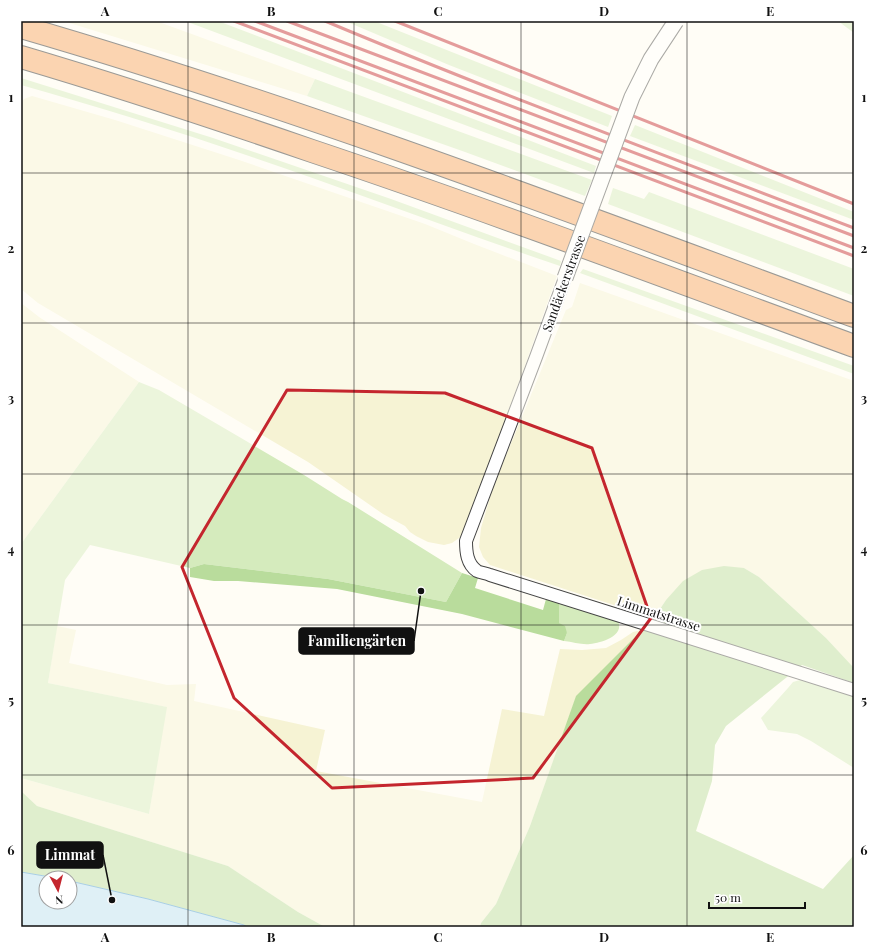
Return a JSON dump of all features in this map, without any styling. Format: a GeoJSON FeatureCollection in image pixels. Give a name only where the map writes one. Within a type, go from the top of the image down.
{"type":"FeatureCollection","features":[{"type":"Feature","properties":{"kind":"highway"},"geometry":{"type":"LineString","coordinates":[[21,27],[171,73],[361,136],[854,316]]}},
{"type":"Feature","properties":{"kind":"highway"},"geometry":{"type":"LineString","coordinates":[[21,57],[170,103],[375,172],[854,346]]}},
{"type":"Feature","properties":{"kind":"street","name":"Sandäckerstrasse"},"geometry":{"type":"LineString","coordinates":[[466,551],[466,541],[632,97],[650,59],[676,21]]}},
{"type":"Feature","properties":{"kind":"street","name":"Limmatstrasse"},"geometry":{"type":"LineString","coordinates":[[466,551],[470,564],[477,570],[854,690]]}},
{"type":"Feature","properties":{"kind":"highlighted area"},"geometry":{"type":"Polygon","coordinates":[[[287,390],[445,393],[592,448],[651,618],[533,778],[332,788],[234,698],[182,567],[287,390]]]}},
{"type":"Feature","properties":{"kind":"shaded area"},"geometry":{"type":"Polygon","coordinates":[[[63,21],[156,21],[315,79],[307,96],[63,21]]]}},
{"type":"Feature","properties":{"kind":"shaded area"},"geometry":{"type":"Polygon","coordinates":[[[32,96],[115,120],[239,160],[425,224],[557,276],[466,530],[459,538],[452,543],[444,545],[428,542],[416,536],[405,526],[383,514],[308,462],[38,303],[21,289],[21,104],[24,99],[32,96]]]}},
{"type":"Feature","properties":{"kind":"shaded area"},"geometry":{"type":"Polygon","coordinates":[[[580,283],[854,381],[854,668],[826,638],[759,577],[744,568],[666,600],[654,618],[490,565],[483,557],[479,547],[481,528],[493,487],[566,310],[572,307],[580,283]]]}},
{"type":"Feature","properties":{"kind":"shaded area"},"geometry":{"type":"Polygon","coordinates":[[[21,303],[39,317],[139,382],[21,544],[21,303]]]}},
{"type":"Feature","properties":{"kind":"shaded area"},"geometry":{"type":"Polygon","coordinates":[[[57,626],[76,630],[69,663],[167,685],[196,684],[194,701],[325,730],[316,771],[482,802],[502,709],[544,716],[560,649],[582,650],[606,648],[633,632],[642,630],[576,697],[530,826],[496,904],[481,923],[480,927],[325,927],[298,912],[228,866],[37,806],[21,791],[21,778],[149,814],[166,707],[48,683],[57,626]]]}},
{"type":"Feature","properties":{"kind":"green space"},"geometry":{"type":"Polygon","coordinates":[[[185,21],[218,21],[596,166],[594,173],[185,21]]]}},
{"type":"Feature","properties":{"kind":"green space"},"geometry":{"type":"Polygon","coordinates":[[[345,21],[374,21],[612,116],[608,127],[449,65],[345,21]]]}},
{"type":"Feature","properties":{"kind":"green space"},"geometry":{"type":"Polygon","coordinates":[[[838,21],[854,21],[854,33],[838,21]]]}},
{"type":"Feature","properties":{"kind":"green space"},"geometry":{"type":"Polygon","coordinates":[[[21,78],[213,138],[391,199],[561,261],[560,266],[221,146],[21,85],[21,78]]]}},
{"type":"Feature","properties":{"kind":"green space"},"geometry":{"type":"Polygon","coordinates":[[[315,79],[592,180],[585,196],[307,96],[315,79]]]}},
{"type":"Feature","properties":{"kind":"green space"},"geometry":{"type":"Polygon","coordinates":[[[635,125],[854,212],[854,220],[630,136],[635,125]]]}},
{"type":"Feature","properties":{"kind":"green space"},"geometry":{"type":"Polygon","coordinates":[[[613,188],[644,199],[649,192],[854,269],[854,296],[608,204],[613,188]]]}},
{"type":"Feature","properties":{"kind":"green space"},"geometry":{"type":"Polygon","coordinates":[[[583,269],[854,366],[854,374],[580,273],[583,269]]]}},
{"type":"Feature","properties":{"kind":"green space"},"geometry":{"type":"Polygon","coordinates":[[[139,382],[159,390],[304,475],[462,573],[446,602],[328,579],[204,564],[190,568],[90,545],[65,580],[48,683],[167,707],[149,814],[21,778],[21,544],[139,382]]]}},
{"type":"Feature","properties":{"kind":"green space"},"geometry":{"type":"Polygon","coordinates":[[[204,564],[328,579],[446,602],[462,573],[478,578],[475,588],[543,610],[546,599],[559,602],[559,623],[565,626],[567,633],[564,641],[462,614],[337,589],[238,581],[214,581],[190,577],[190,568],[204,564]]]}},
{"type":"Feature","properties":{"kind":"green space"},"geometry":{"type":"Polygon","coordinates":[[[724,566],[744,568],[759,577],[826,638],[854,668],[854,683],[802,665],[726,726],[715,745],[712,781],[696,831],[823,889],[854,855],[854,927],[480,927],[481,923],[496,904],[530,826],[576,696],[654,618],[666,600],[683,581],[702,570],[724,566]]]}},
{"type":"Feature","properties":{"kind":"green space"},"geometry":{"type":"Polygon","coordinates":[[[559,602],[618,621],[618,631],[611,638],[590,644],[564,641],[567,633],[559,623],[559,602]]]}},
{"type":"Feature","properties":{"kind":"green space"},"geometry":{"type":"Polygon","coordinates":[[[800,680],[854,695],[854,768],[797,734],[768,730],[761,718],[793,682],[800,680]]]}},
{"type":"Feature","properties":{"kind":"green space"},"geometry":{"type":"Polygon","coordinates":[[[21,791],[37,806],[228,866],[298,912],[325,927],[247,927],[148,899],[78,883],[78,870],[38,870],[38,875],[21,872],[21,791]]]}},
{"type":"Feature","properties":{"kind":"water"},"geometry":{"type":"Polygon","coordinates":[[[21,872],[38,875],[38,910],[78,910],[78,883],[148,899],[247,927],[21,927],[21,872]]]}},
{"type":"Feature","properties":{"kind":"railway"},"geometry":{"type":"LineString","coordinates":[[234,21],[854,256]]}},
{"type":"Feature","properties":{"kind":"railway"},"geometry":{"type":"LineString","coordinates":[[255,21],[854,248]]}},
{"type":"Feature","properties":{"kind":"railway"},"geometry":{"type":"LineString","coordinates":[[287,21],[854,236]]}},
{"type":"Feature","properties":{"kind":"railway"},"geometry":{"type":"LineString","coordinates":[[325,21],[522,101],[854,228]]}},
{"type":"Feature","properties":{"kind":"railway"},"geometry":{"type":"LineString","coordinates":[[395,21],[854,204]]}},
{"type":"Feature","properties":{"kind":"place","name":"Familiengärten"},"geometry":{"type":"Point","coordinates":[421,591]}},
{"type":"Feature","properties":{"kind":"place","name":"Limmat"},"geometry":{"type":"Point","coordinates":[112,900]}}]}
